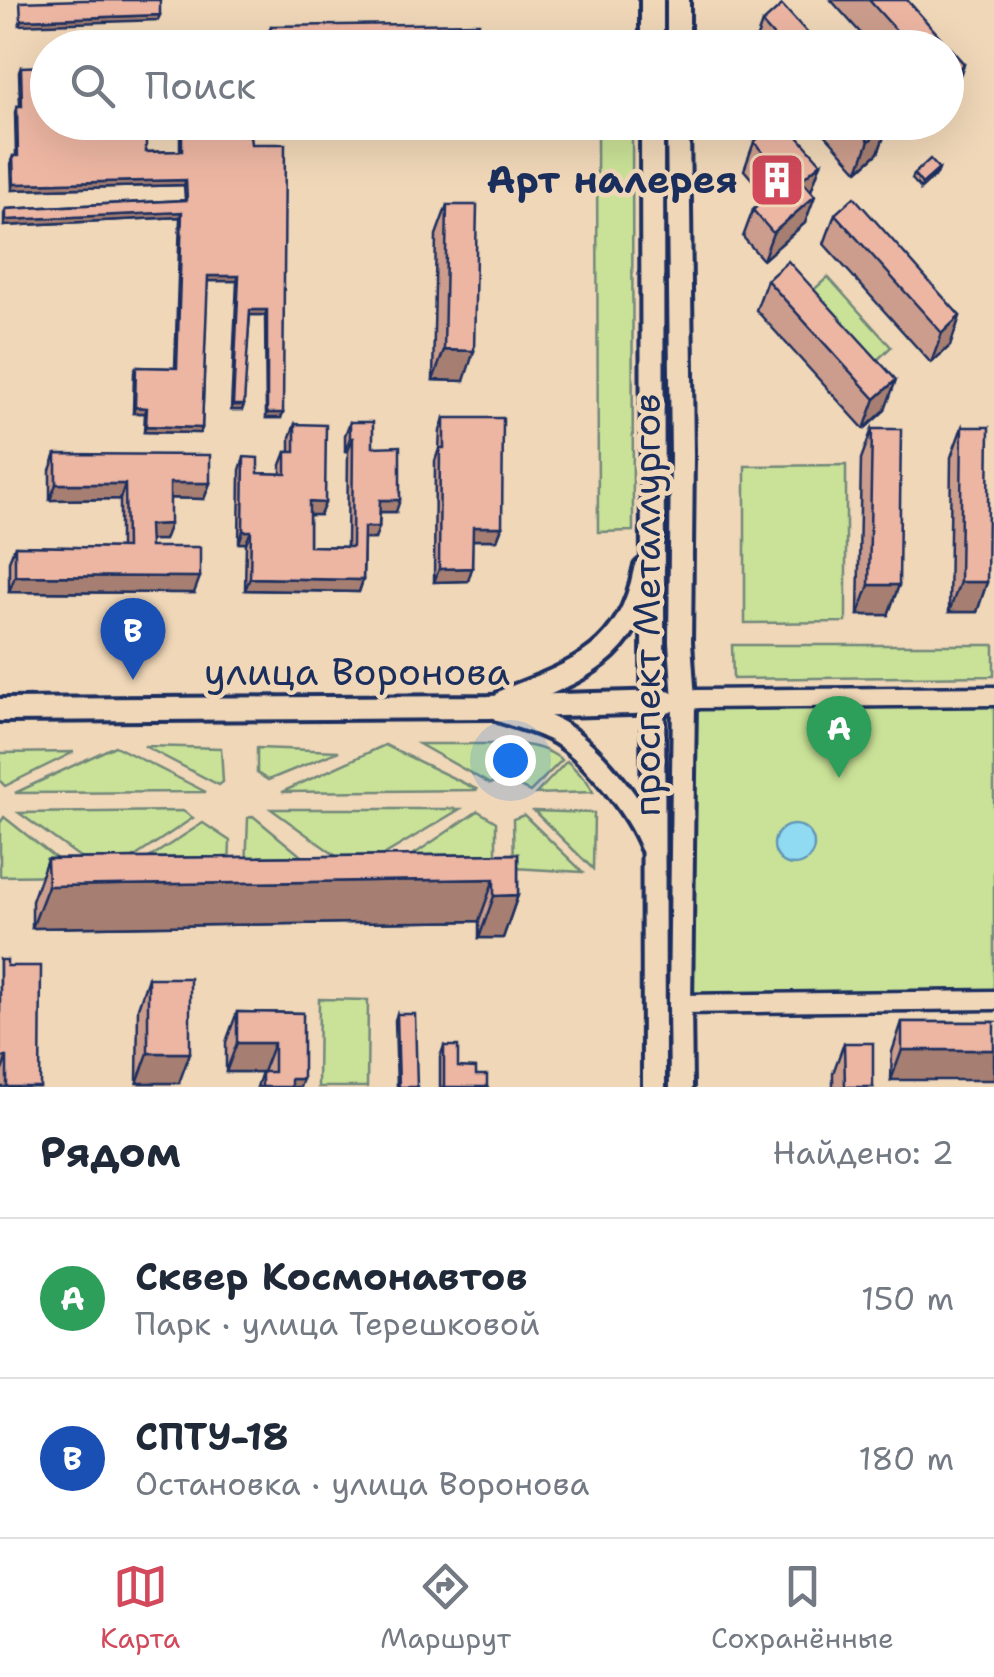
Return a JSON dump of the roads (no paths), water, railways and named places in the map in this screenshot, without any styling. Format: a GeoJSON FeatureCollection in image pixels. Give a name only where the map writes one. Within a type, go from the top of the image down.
{"type":"FeatureCollection","features":[{"type":"Feature","properties":{"kind":"main road"},"geometry":{"type":"LineString","coordinates":[[652,0],[652,30]]}},
{"type":"Feature","properties":{"kind":"main road"},"geometry":{"type":"LineString","coordinates":[[678,0],[678,30]]}},
{"type":"Feature","properties":{"kind":"main road","name":"проспект Металлургов"},"geometry":{"type":"LineString","coordinates":[[652,140],[654,1087]]}},
{"type":"Feature","properties":{"kind":"main road","name":"проспект Металлургов"},"geometry":{"type":"LineString","coordinates":[[678,140],[680,642],[684,702],[681,1087]]}},
{"type":"Feature","properties":{"kind":"main road"},"geometry":{"type":"LineString","coordinates":[[489,706],[544,686],[603,653],[634,609],[652,534]]}},
{"type":"Feature","properties":{"kind":"main road","name":"улица Воронова"},"geometry":{"type":"LineString","coordinates":[[0,710],[684,702]]}},
{"type":"Feature","properties":{"kind":"main road"},"geometry":{"type":"LineString","coordinates":[[489,706],[564,736],[624,798],[644,826],[653,849]]}},
{"type":"Feature","properties":{"kind":"main road"},"geometry":{"type":"LineString","coordinates":[[655,1004],[680,1004]]}},
{"type":"Feature","properties":{"kind":"street"},"geometry":{"type":"LineString","coordinates":[[684,702],[994,696]]}},
{"type":"Feature","properties":{"kind":"street"},"geometry":{"type":"LineString","coordinates":[[680,1004],[994,1000]]}},
{"type":"Feature","properties":{"kind":"water"},"geometry":{"type":"Polygon","coordinates":[[[794,825],[808,831],[814,845],[808,859],[794,865],[780,859],[774,845],[780,831],[794,825]]]}},
{"type":"Feature","properties":{"kind":"place","name":"Арт налерея"},"geometry":{"type":"Point","coordinates":[777,180]}},
{"type":"Feature","properties":{"kind":"place","name":"СПТУ-18"},"geometry":{"type":"Point","coordinates":[133,680]}},
{"type":"Feature","properties":{"kind":"place","name":"Сквер Космонавтов"},"geometry":{"type":"Point","coordinates":[839,778]}}]}
